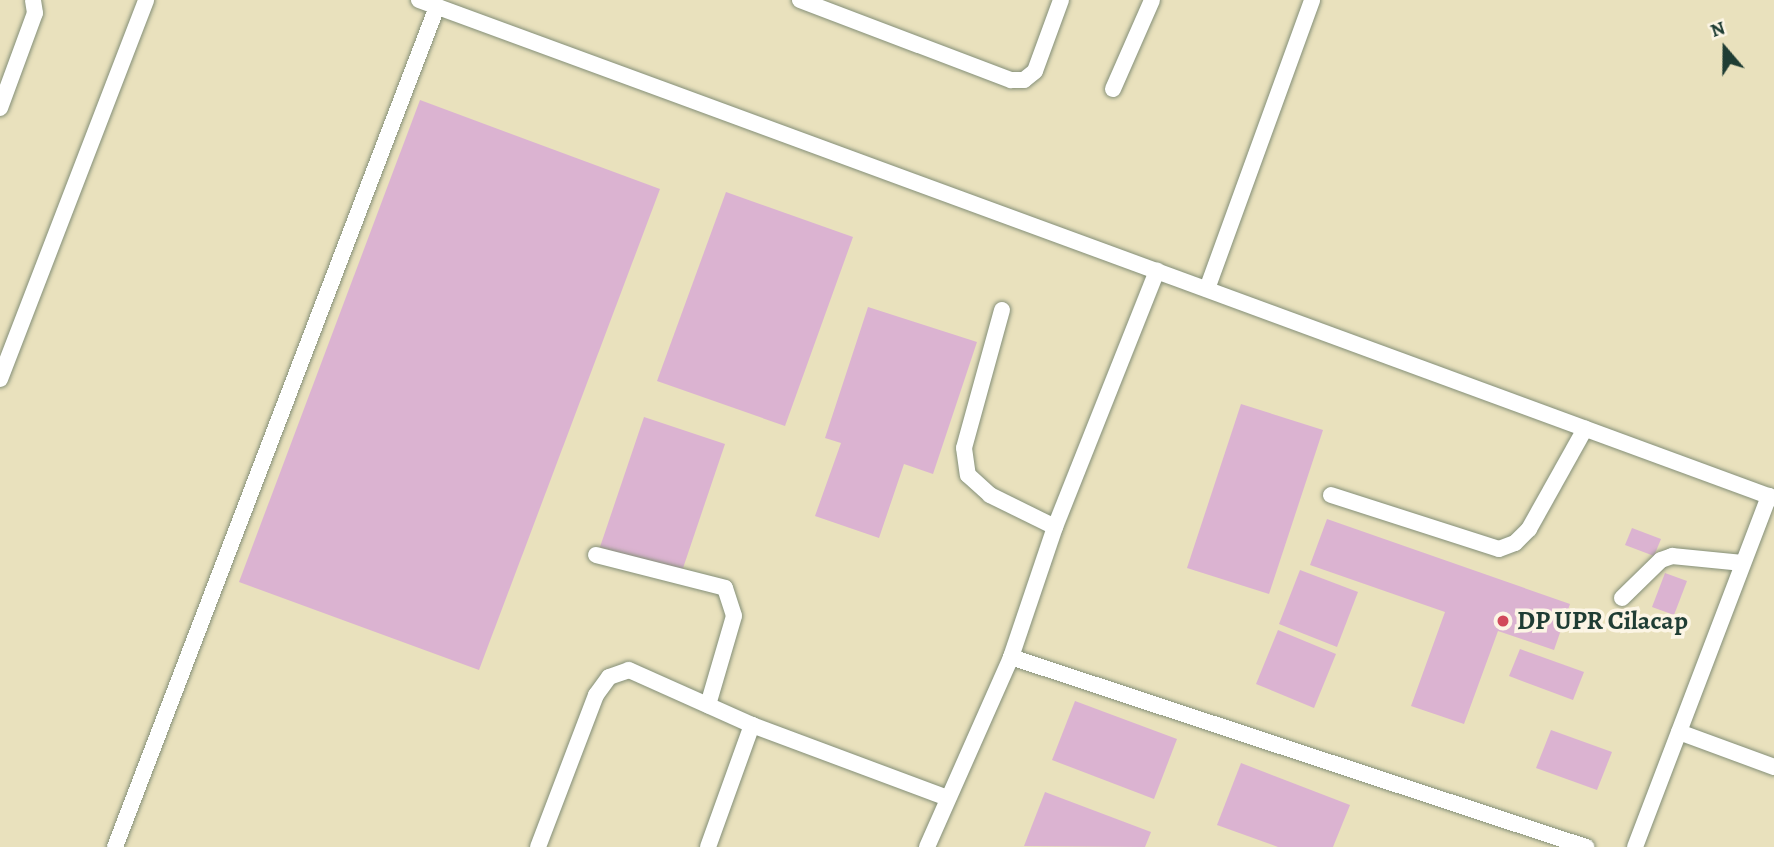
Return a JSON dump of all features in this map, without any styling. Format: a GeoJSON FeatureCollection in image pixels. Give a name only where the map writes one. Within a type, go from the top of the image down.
{"type":"FeatureCollection","features":[{"type":"Feature","properties":{"kind":"lane"},"geometry":{"type":"LineString","coordinates":[[0,108],[34,13],[33,0]]}},
{"type":"Feature","properties":{"kind":"lane"},"geometry":{"type":"LineString","coordinates":[[0,379],[146,0]]}},
{"type":"Feature","properties":{"kind":"lane"},"geometry":{"type":"LineString","coordinates":[[419,0],[1771,497],[1743,563],[1635,847]]}},
{"type":"Feature","properties":{"kind":"lane"},"geometry":{"type":"LineString","coordinates":[[800,0],[1011,80],[1024,80],[1035,71],[1061,0]]}},
{"type":"Feature","properties":{"kind":"lane"},"geometry":{"type":"LineString","coordinates":[[1113,89],[1152,0]]}},
{"type":"Feature","properties":{"kind":"lane"},"geometry":{"type":"LineString","coordinates":[[1207,289],[1312,0]]}},
{"type":"Feature","properties":{"kind":"lane"},"geometry":{"type":"LineString","coordinates":[[115,847],[437,7]]}},
{"type":"Feature","properties":{"kind":"lane"},"geometry":{"type":"LineString","coordinates":[[933,845],[947,797],[1011,657],[1055,527],[1157,271]]}},
{"type":"Feature","properties":{"kind":"lane"},"geometry":{"type":"LineString","coordinates":[[1002,310],[964,448],[968,475],[989,495],[1055,527]]}},
{"type":"Feature","properties":{"kind":"lane"},"geometry":{"type":"LineString","coordinates":[[1331,495],[1499,549],[1516,543],[1529,530],[1585,429]]}},
{"type":"Feature","properties":{"kind":"lane"},"geometry":{"type":"LineString","coordinates":[[596,555],[725,589],[734,616],[708,705]]}},
{"type":"Feature","properties":{"kind":"lane"},"geometry":{"type":"LineString","coordinates":[[1622,598],[1661,560],[1672,556],[1743,563]]}},
{"type":"Feature","properties":{"kind":"lane"},"geometry":{"type":"LineString","coordinates":[[1011,657],[1586,847]]}},
{"type":"Feature","properties":{"kind":"lane"},"geometry":{"type":"LineString","coordinates":[[538,847],[596,695],[609,677],[629,670],[752,724],[947,797]]}},
{"type":"Feature","properties":{"kind":"lane"},"geometry":{"type":"LineString","coordinates":[[708,847],[752,724]]}},
{"type":"Feature","properties":{"kind":"lane"},"geometry":{"type":"LineString","coordinates":[[1679,732],[1774,767]]}},
{"type":"Feature","properties":{"kind":"building"},"geometry":{"type":"Polygon","coordinates":[[[420,100],[660,189],[479,670],[239,582],[420,100]]]}},
{"type":"Feature","properties":{"kind":"building"},"geometry":{"type":"Polygon","coordinates":[[[726,192],[853,237],[785,426],[657,381],[726,192]]]}},
{"type":"Feature","properties":{"kind":"building"},"geometry":{"type":"Polygon","coordinates":[[[868,307],[977,342],[933,474],[904,464],[879,538],[815,516],[841,443],[825,438],[868,307]]]}},
{"type":"Feature","properties":{"kind":"building"},"geometry":{"type":"Polygon","coordinates":[[[1241,404],[1323,430],[1269,594],[1187,568],[1241,404]]]}},
{"type":"Feature","properties":{"kind":"building"},"geometry":{"type":"Polygon","coordinates":[[[644,417],[725,444],[681,574],[600,547],[644,417]]]}},
{"type":"Feature","properties":{"kind":"building","name":"DP UPR Cilacap"},"geometry":{"type":"Polygon","coordinates":[[[1327,519],[1570,604],[1554,650],[1498,631],[1464,724],[1411,706],[1445,612],[1310,565],[1327,519]]]}},
{"type":"Feature","properties":{"kind":"building"},"geometry":{"type":"Polygon","coordinates":[[[1632,528],[1661,539],[1654,556],[1625,545],[1632,528]]]}},
{"type":"Feature","properties":{"kind":"building"},"geometry":{"type":"Polygon","coordinates":[[[1300,570],[1358,592],[1337,647],[1279,624],[1300,570]]]}},
{"type":"Feature","properties":{"kind":"building"},"geometry":{"type":"Polygon","coordinates":[[[1665,573],[1687,581],[1674,615],[1652,607],[1665,573]]]}},
{"type":"Feature","properties":{"kind":"building"},"geometry":{"type":"Polygon","coordinates":[[[1278,630],[1336,654],[1314,708],[1256,684],[1278,630]]]}},
{"type":"Feature","properties":{"kind":"building","name":"DP UPR Cilacap"},"geometry":{"type":"Polygon","coordinates":[[[1520,649],[1584,672],[1573,700],[1509,676],[1520,649]]]}},
{"type":"Feature","properties":{"kind":"building"},"geometry":{"type":"Polygon","coordinates":[[[1075,701],[1177,739],[1154,799],[1052,760],[1075,701]]]}},
{"type":"Feature","properties":{"kind":"building"},"geometry":{"type":"Polygon","coordinates":[[[1551,730],[1612,752],[1597,790],[1536,768],[1551,730]]]}},
{"type":"Feature","properties":{"kind":"building"},"geometry":{"type":"Polygon","coordinates":[[[1241,763],[1350,805],[1333,847],[1278,847],[1217,825],[1241,763]]]}},
{"type":"Feature","properties":{"kind":"building"},"geometry":{"type":"Polygon","coordinates":[[[1045,792],[1151,832],[1145,847],[1024,846],[1045,792]]]}},
{"type":"Feature","properties":{"kind":"place","name":"DP UPR Cilacap"},"geometry":{"type":"Point","coordinates":[1503,621]}}]}
